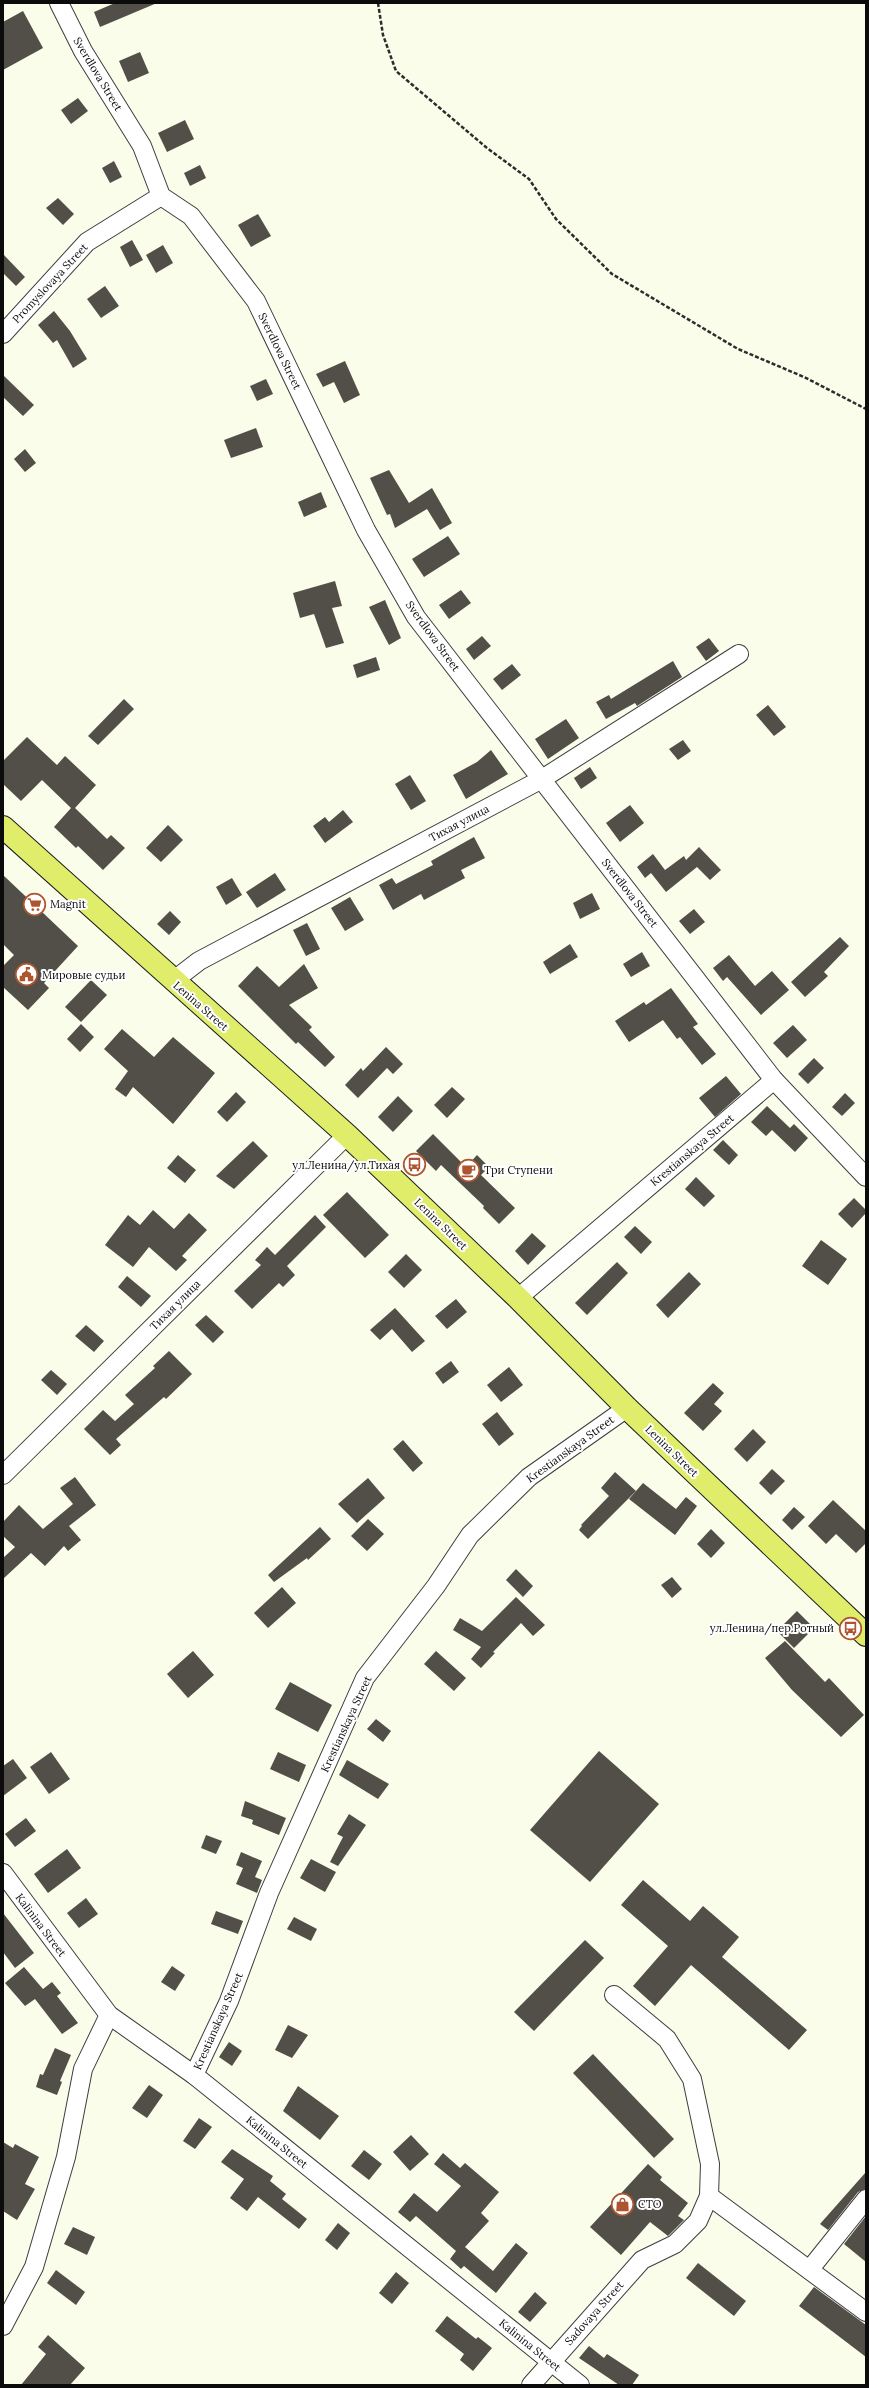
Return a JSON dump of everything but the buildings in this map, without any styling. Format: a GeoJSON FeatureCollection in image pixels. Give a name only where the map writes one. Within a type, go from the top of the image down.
{"type":"FeatureCollection","features":[{"type":"Feature","properties":{"kind":"main road","name":"Lenina Street"},"geometry":{"type":"LineString","coordinates":[[3,827],[173,981],[347,1135],[518,1298],[627,1408],[866,1636]]}},
{"type":"Feature","properties":{"kind":"street","name":"Sverdlova Street"},"geometry":{"type":"LineString","coordinates":[[59,3],[83,51],[142,146],[161,196],[191,216],[256,301],[366,530],[416,617],[774,1080],[866,1177]]}},
{"type":"Feature","properties":{"kind":"street","name":"Promyslovaya Street"},"geometry":{"type":"LineString","coordinates":[[3,334],[87,242],[161,196]]}},
{"type":"Feature","properties":{"kind":"street","name":"Тихая улица"},"geometry":{"type":"LineString","coordinates":[[173,981],[199,961],[542,779],[739,654]]}},
{"type":"Feature","properties":{"kind":"street","name":"Krestianskaya Street"},"geometry":{"type":"LineString","coordinates":[[518,1298],[774,1080]]}},
{"type":"Feature","properties":{"kind":"street","name":"Тихая улица"},"geometry":{"type":"LineString","coordinates":[[3,1475],[347,1135]]}},
{"type":"Feature","properties":{"kind":"street","name":"Krestianskaya Street"},"geometry":{"type":"LineString","coordinates":[[194,2074],[229,2001],[270,1893],[365,1678],[436,1586],[470,1535],[529,1477],[627,1408]]}},
{"type":"Feature","properties":{"kind":"street","name":"Kalinina Street"},"geometry":{"type":"LineString","coordinates":[[3,1873],[109,2015],[194,2074],[580,2385]]}},
{"type":"Feature","properties":{"kind":"street"},"geometry":{"type":"LineString","coordinates":[[614,1995],[666,2039],[692,2079],[710,2164],[709,2196],[810,2269],[866,2312]]}},
{"type":"Feature","properties":{"kind":"street"},"geometry":{"type":"LineString","coordinates":[[3,2326],[34,2267],[66,2157],[83,2069],[109,2015]]}},
{"type":"Feature","properties":{"kind":"street","name":"Sadovaya Street"},"geometry":{"type":"LineString","coordinates":[[531,2385],[550,2361],[642,2260],[675,2244],[698,2221],[709,2196]]}},
{"type":"Feature","properties":{"kind":"street"},"geometry":{"type":"LineString","coordinates":[[810,2269],[866,2200]]}},
{"type":"Feature","properties":{"kind":"path"},"geometry":{"type":"LineString","coordinates":[[378,3],[383,35],[396,71],[487,148],[529,179],[556,220],[612,274],[738,349],[804,376],[866,409]]}},
{"type":"Feature","properties":{"kind":"place","name":"Magnit"},"geometry":{"type":"Point","coordinates":[34,904]}},
{"type":"Feature","properties":{"kind":"place","name":"Мировые судьи"},"geometry":{"type":"Point","coordinates":[27,975]}},
{"type":"Feature","properties":{"kind":"place","name":"ул.Ленина/ул.Тихая"},"geometry":{"type":"Point","coordinates":[415,1165]}},
{"type":"Feature","properties":{"kind":"place","name":"Три Ступени"},"geometry":{"type":"Point","coordinates":[468,1170]}},
{"type":"Feature","properties":{"kind":"place","name":"ул.Ленина/пер.Ротный"},"geometry":{"type":"Point","coordinates":[850,1628]}},
{"type":"Feature","properties":{"kind":"place","name":"СТО"},"geometry":{"type":"Point","coordinates":[623,2204]}}]}
